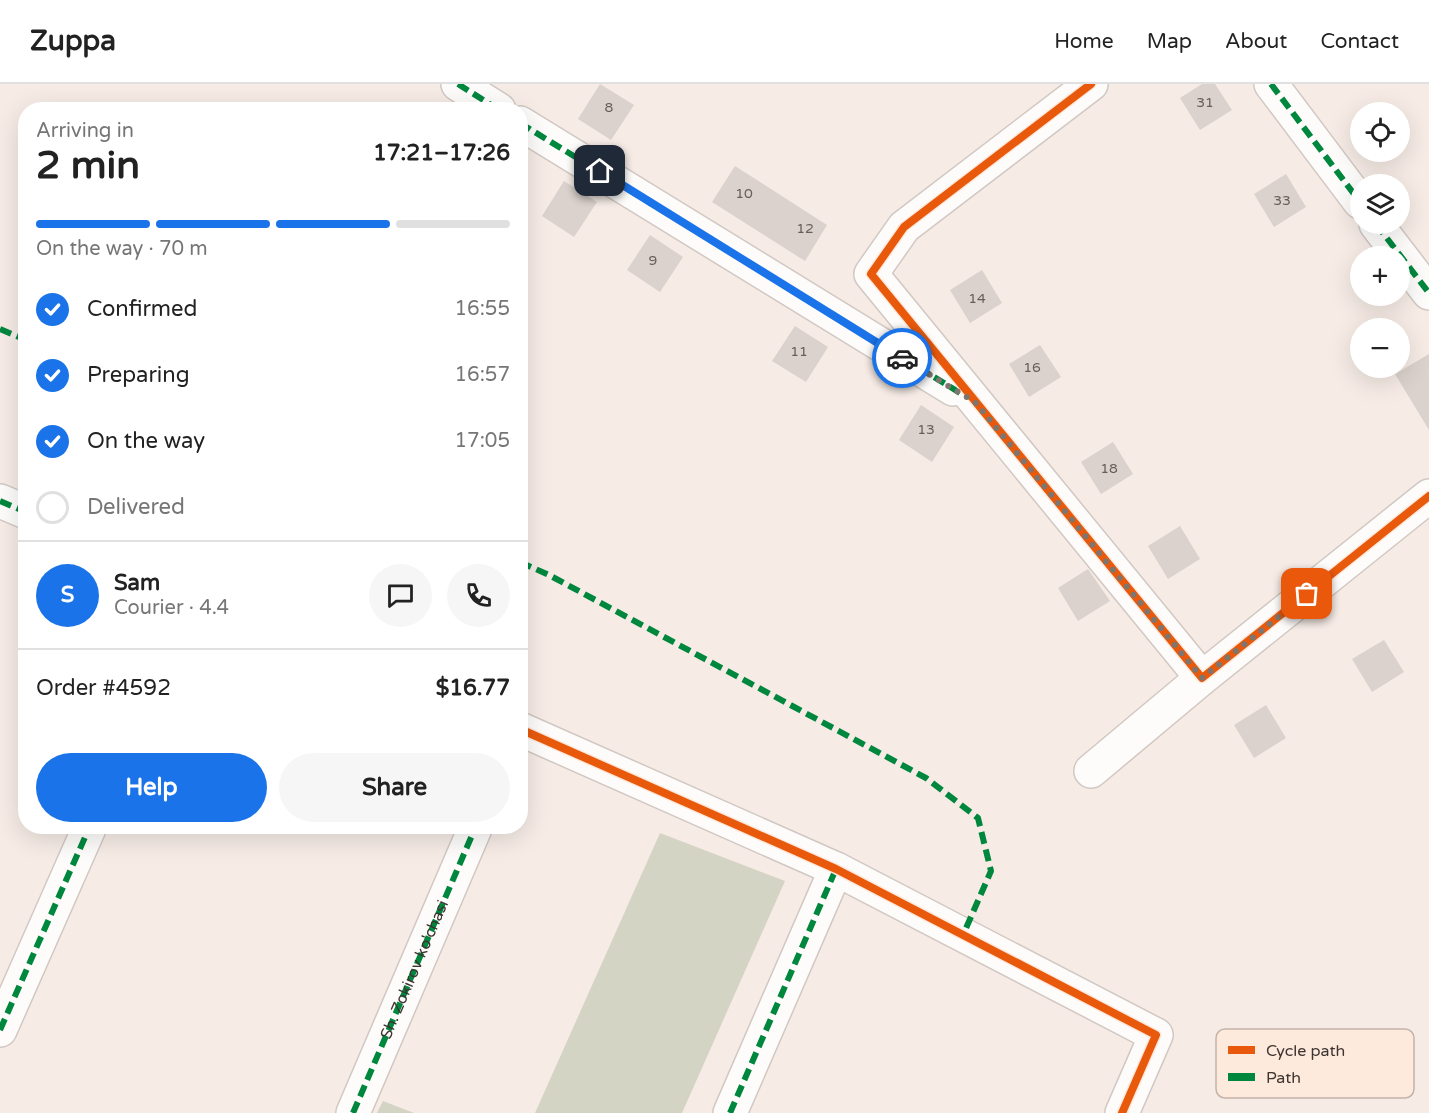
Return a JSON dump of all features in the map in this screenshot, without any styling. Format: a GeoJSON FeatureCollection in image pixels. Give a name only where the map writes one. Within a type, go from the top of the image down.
{"type":"FeatureCollection","features":[{"type":"Feature","properties":{"kind":"street"},"geometry":{"type":"LineString","coordinates":[[458,84],[486,102]]}},
{"type":"Feature","properties":{"kind":"street"},"geometry":{"type":"LineString","coordinates":[[1091,84],[904,227],[871,274],[1202,678]]}},
{"type":"Feature","properties":{"kind":"street"},"geometry":{"type":"LineString","coordinates":[[1271,84],[1350,189]]}},
{"type":"Feature","properties":{"kind":"street"},"geometry":{"type":"LineString","coordinates":[[528,128],[975,402]]}},
{"type":"Feature","properties":{"kind":"street"},"geometry":{"type":"LineString","coordinates":[[1384,234],[1429,293]]}},
{"type":"Feature","properties":{"kind":"street"},"geometry":{"type":"LineString","coordinates":[[1091,771],[1202,678],[1429,496]]}},
{"type":"Feature","properties":{"kind":"street"},"geometry":{"type":"LineString","coordinates":[[0,501],[18,509]]}},
{"type":"Feature","properties":{"kind":"street"},"geometry":{"type":"LineString","coordinates":[[528,733],[836,869],[1156,1035],[1122,1113]]}},
{"type":"Feature","properties":{"kind":"street"},"geometry":{"type":"LineString","coordinates":[[0,1030],[86,834]]}},
{"type":"Feature","properties":{"kind":"street","name":"Sh. Zokirov ko'chasi"},"geometry":{"type":"LineString","coordinates":[[353,1113],[473,834]]}},
{"type":"Feature","properties":{"kind":"street"},"geometry":{"type":"LineString","coordinates":[[730,1113],[836,869]]}},
{"type":"Feature","properties":{"kind":"green space"},"geometry":{"type":"Polygon","coordinates":[[[660,833],[785,881],[682,1113],[535,1113],[660,833]]]}},
{"type":"Feature","properties":{"kind":"green space"},"geometry":{"type":"Polygon","coordinates":[[[383,1101],[414,1113],[377,1113],[383,1101]]]}},
{"type":"Feature","properties":{"kind":"building"},"geometry":{"type":"Polygon","coordinates":[[[600,84],[634,105],[611,140],[578,119],[600,84]]]}},
{"type":"Feature","properties":{"kind":"building"},"geometry":{"type":"Polygon","coordinates":[[[1202,84],[1215,84],[1232,110],[1200,130],[1180,98],[1202,84]]]}},
{"type":"Feature","properties":{"kind":"building"},"geometry":{"type":"Polygon","coordinates":[[[735,166],[827,225],[805,261],[712,202],[735,166]]]}},
{"type":"Feature","properties":{"kind":"building"},"geometry":{"type":"Polygon","coordinates":[[[1286,174],[1306,207],[1274,227],[1254,194],[1286,174]]]}},
{"type":"Feature","properties":{"kind":"building"},"geometry":{"type":"Polygon","coordinates":[[[564,181],[597,202],[574,237],[542,216],[564,181]]]}},
{"type":"Feature","properties":{"kind":"building"},"geometry":{"type":"Polygon","coordinates":[[[650,235],[683,257],[660,292],[627,270],[650,235]]]}},
{"type":"Feature","properties":{"kind":"building"},"geometry":{"type":"Polygon","coordinates":[[[982,270],[1002,303],[970,323],[950,290],[982,270]]]}},
{"type":"Feature","properties":{"kind":"building"},"geometry":{"type":"Polygon","coordinates":[[[795,326],[828,347],[806,382],[772,361],[795,326]]]}},
{"type":"Feature","properties":{"kind":"building"},"geometry":{"type":"Polygon","coordinates":[[[1040,345],[1061,377],[1029,397],[1009,364],[1040,345]]]}},
{"type":"Feature","properties":{"kind":"building"},"geometry":{"type":"Polygon","coordinates":[[[1429,354],[1429,430],[1397,378],[1410,378],[1410,365],[1429,354]]]}},
{"type":"Feature","properties":{"kind":"building"},"geometry":{"type":"Polygon","coordinates":[[[921,405],[954,427],[932,462],[899,440],[921,405]]]}},
{"type":"Feature","properties":{"kind":"building"},"geometry":{"type":"Polygon","coordinates":[[[1113,442],[1133,474],[1101,494],[1081,462],[1113,442]]]}},
{"type":"Feature","properties":{"kind":"building"},"geometry":{"type":"Polygon","coordinates":[[[1180,526],[1200,559],[1168,579],[1148,546],[1180,526]]]}},
{"type":"Feature","properties":{"kind":"building"},"geometry":{"type":"Polygon","coordinates":[[[1088,569],[1110,601],[1078,621],[1058,588],[1088,569]]]}},
{"type":"Feature","properties":{"kind":"building"},"geometry":{"type":"Polygon","coordinates":[[[1384,640],[1404,672],[1372,692],[1352,659],[1384,640]]]}},
{"type":"Feature","properties":{"kind":"building"},"geometry":{"type":"Polygon","coordinates":[[[1266,705],[1286,738],[1254,758],[1234,725],[1266,705]]]}},
{"type":"Feature","properties":{"kind":"marked path"},"geometry":{"type":"LineString","coordinates":[[458,84],[486,102]]}},
{"type":"Feature","properties":{"kind":"marked path"},"geometry":{"type":"LineString","coordinates":[[1271,84],[1350,189]]}},
{"type":"Feature","properties":{"kind":"marked path"},"geometry":{"type":"LineString","coordinates":[[528,128],[965,396]]}},
{"type":"Feature","properties":{"kind":"marked path"},"geometry":{"type":"LineString","coordinates":[[1384,234],[1429,293]]}},
{"type":"Feature","properties":{"kind":"marked path"},"geometry":{"type":"LineString","coordinates":[[0,329],[18,337]]}},
{"type":"Feature","properties":{"kind":"marked path"},"geometry":{"type":"LineString","coordinates":[[0,501],[18,509]]}},
{"type":"Feature","properties":{"kind":"marked path"},"geometry":{"type":"LineString","coordinates":[[528,566],[926,778],[978,818],[991,871],[963,935]]}},
{"type":"Feature","properties":{"kind":"marked path"},"geometry":{"type":"LineString","coordinates":[[0,1030],[86,834]]}},
{"type":"Feature","properties":{"kind":"marked path"},"geometry":{"type":"LineString","coordinates":[[353,1113],[473,834]]}},
{"type":"Feature","properties":{"kind":"marked path"},"geometry":{"type":"LineString","coordinates":[[730,1113],[836,869]]}},
{"type":"Feature","properties":{"kind":"cycle path"},"geometry":{"type":"LineString","coordinates":[[1091,84],[904,227],[871,274],[1202,678],[1429,496]]}},
{"type":"Feature","properties":{"kind":"cycle path"},"geometry":{"type":"LineString","coordinates":[[528,733],[836,869],[1156,1035],[1122,1113]]}},
{"type":"Feature","properties":{"kind":"way so far"},"geometry":{"type":"LineString","coordinates":[[902,358],[975,402],[1202,678],[1307,594]]}},
{"type":"Feature","properties":{"kind":"route"},"geometry":{"type":"LineString","coordinates":[[600,171],[902,358]]}}]}
